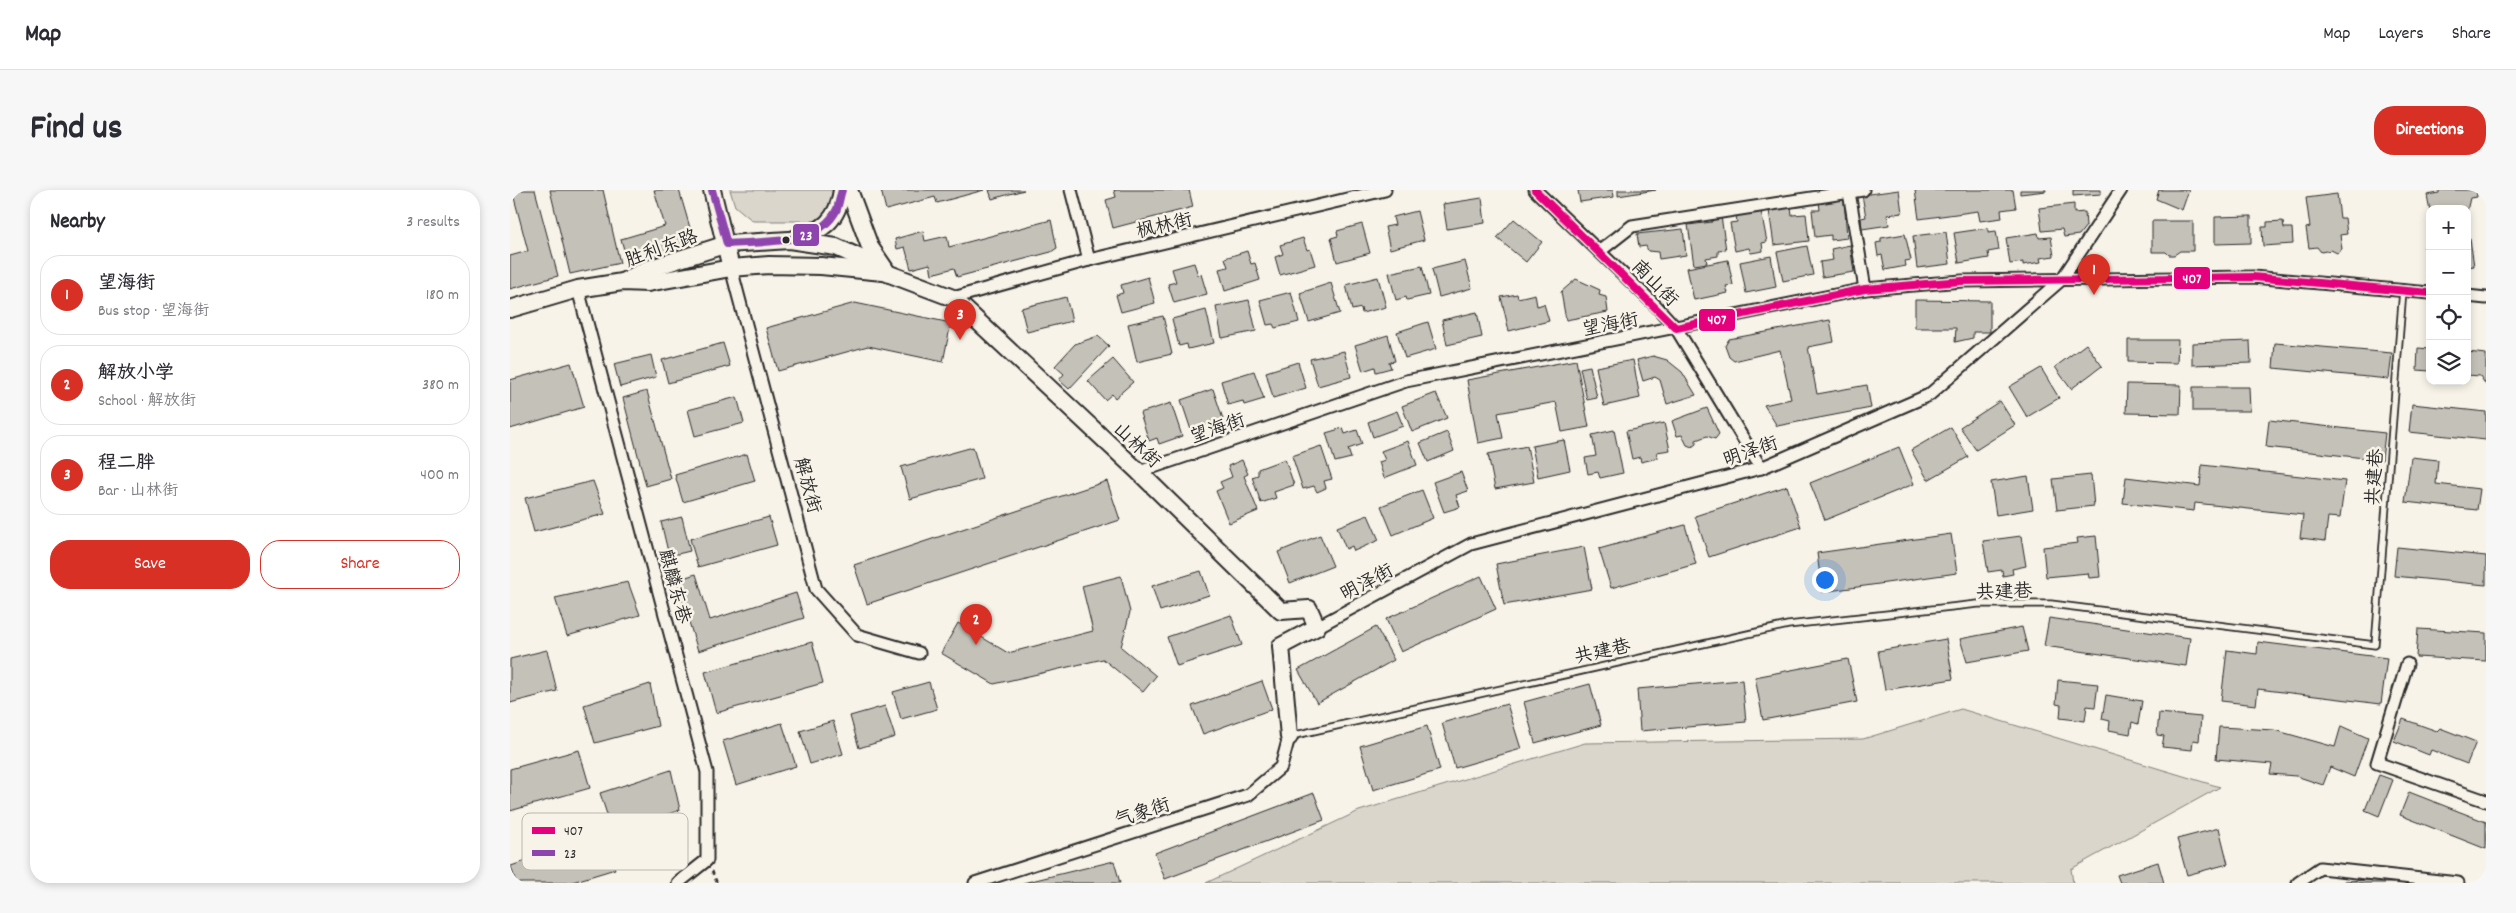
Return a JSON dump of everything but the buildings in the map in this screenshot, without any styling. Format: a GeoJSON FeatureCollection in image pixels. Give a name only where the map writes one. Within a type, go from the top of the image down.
{"type":"FeatureCollection","features":[{"type":"Feature","properties":{"kind":"street"},"geometry":{"type":"LineString","coordinates":[[712,190],[727,244],[731,268]]}},
{"type":"Feature","properties":{"kind":"street"},"geometry":{"type":"LineString","coordinates":[[789,240],[807,236],[833,219],[838,210],[842,190]]}},
{"type":"Feature","properties":{"kind":"street"},"geometry":{"type":"LineString","coordinates":[[848,190],[870,247],[888,273]]}},
{"type":"Feature","properties":{"kind":"street"},"geometry":{"type":"LineString","coordinates":[[1071,190],[1089,260]]}},
{"type":"Feature","properties":{"kind":"street","name":"枫林街"},"geometry":{"type":"LineString","coordinates":[[953,298],[1089,260],[1385,190]]}},
{"type":"Feature","properties":{"kind":"street","name":"南山街"},"geometry":{"type":"LineString","coordinates":[[1535,190],[1600,251],[1676,328],[1761,468]]}},
{"type":"Feature","properties":{"kind":"street"},"geometry":{"type":"LineString","coordinates":[[1600,251],[1632,226],[1863,190]]}},
{"type":"Feature","properties":{"kind":"street","name":"明泽街"},"geometry":{"type":"LineString","coordinates":[[1317,627],[1471,544],[1761,468],[1929,395],[2062,279],[2121,190]]}},
{"type":"Feature","properties":{"kind":"street"},"geometry":{"type":"LineString","coordinates":[[1849,192],[1865,289]]}},
{"type":"Feature","properties":{"kind":"street","name":"胜利东路"},"geometry":{"type":"LineString","coordinates":[[622,282],[644,270],[727,244],[789,240],[836,247],[888,273]]}},
{"type":"Feature","properties":{"kind":"street","name":"胜利东路"},"geometry":{"type":"LineString","coordinates":[[510,309],[578,289],[622,282],[648,283],[731,268],[769,265],[812,266],[888,273]]}},
{"type":"Feature","properties":{"kind":"street","name":"解放街"},"geometry":{"type":"LineString","coordinates":[[731,268],[816,589],[857,635],[919,653]]}},
{"type":"Feature","properties":{"kind":"street","name":"山林街"},"geometry":{"type":"LineString","coordinates":[[888,273],[953,298],[1139,472],[1281,611],[1309,609],[1317,627]]}},
{"type":"Feature","properties":{"kind":"street","name":"望海街"},"geometry":{"type":"LineString","coordinates":[[1139,472],[1406,381],[1865,289],[1962,281],[2253,277],[2426,293]]}},
{"type":"Feature","properties":{"kind":"street","name":"麒麟东巷"},"geometry":{"type":"LineString","coordinates":[[578,289],[707,772],[707,860],[678,883]]}},
{"type":"Feature","properties":{"kind":"street"},"geometry":{"type":"LineString","coordinates":[[2471,296],[2486,298]]}},
{"type":"Feature","properties":{"kind":"street"},"geometry":{"type":"LineString","coordinates":[[1289,736],[1281,646],[1317,627]]}},
{"type":"Feature","properties":{"kind":"street"},"geometry":{"type":"LineString","coordinates":[[2407,664],[2377,763],[2486,801]]}},
{"type":"Feature","properties":{"kind":"street","name":"气象街"},"geometry":{"type":"LineString","coordinates":[[975,883],[1248,795],[1281,767],[1289,736]]}},
{"type":"Feature","properties":{"kind":"street"},"geometry":{"type":"LineString","coordinates":[[2298,883],[2320,868],[2458,883]]}},
{"type":"Feature","properties":{"kind":"lane","name":"共建巷"},"geometry":{"type":"LineString","coordinates":[[1289,736],[1788,624],[1978,604],[2051,604],[2375,645],[2403,290]]}},
{"type":"Feature","properties":{"kind":"shaded area"},"geometry":{"type":"Polygon","coordinates":[[[730,190],[835,190],[836,195],[825,216],[816,221],[753,221],[735,206],[730,190]]]}},
{"type":"Feature","properties":{"kind":"shaded area"},"geometry":{"type":"Polygon","coordinates":[[[1961,709],[2220,787],[2071,869],[2073,883],[1206,883],[1359,811],[1585,743],[1863,739],[1961,709]]]}},
{"type":"Feature","properties":{"kind":"transit line","name":"23"},"geometry":{"type":"LineString","coordinates":[[712,190],[727,244],[788,240],[817,230],[828,221],[837,209],[842,190]]}},
{"type":"Feature","properties":{"kind":"transit line","name":"407"},"geometry":{"type":"LineString","coordinates":[[1535,190],[1676,328],[1865,289],[1962,281],[2253,277],[2426,293]]}},
{"type":"Feature","properties":{"kind":"place","name":"望海街"},"geometry":{"type":"Point","coordinates":[2094,295]}},
{"type":"Feature","properties":{"kind":"place","name":"程二胖"},"geometry":{"type":"Point","coordinates":[960,340]}},
{"type":"Feature","properties":{"kind":"place","name":"解放小学"},"geometry":{"type":"Point","coordinates":[976,645]}}]}
